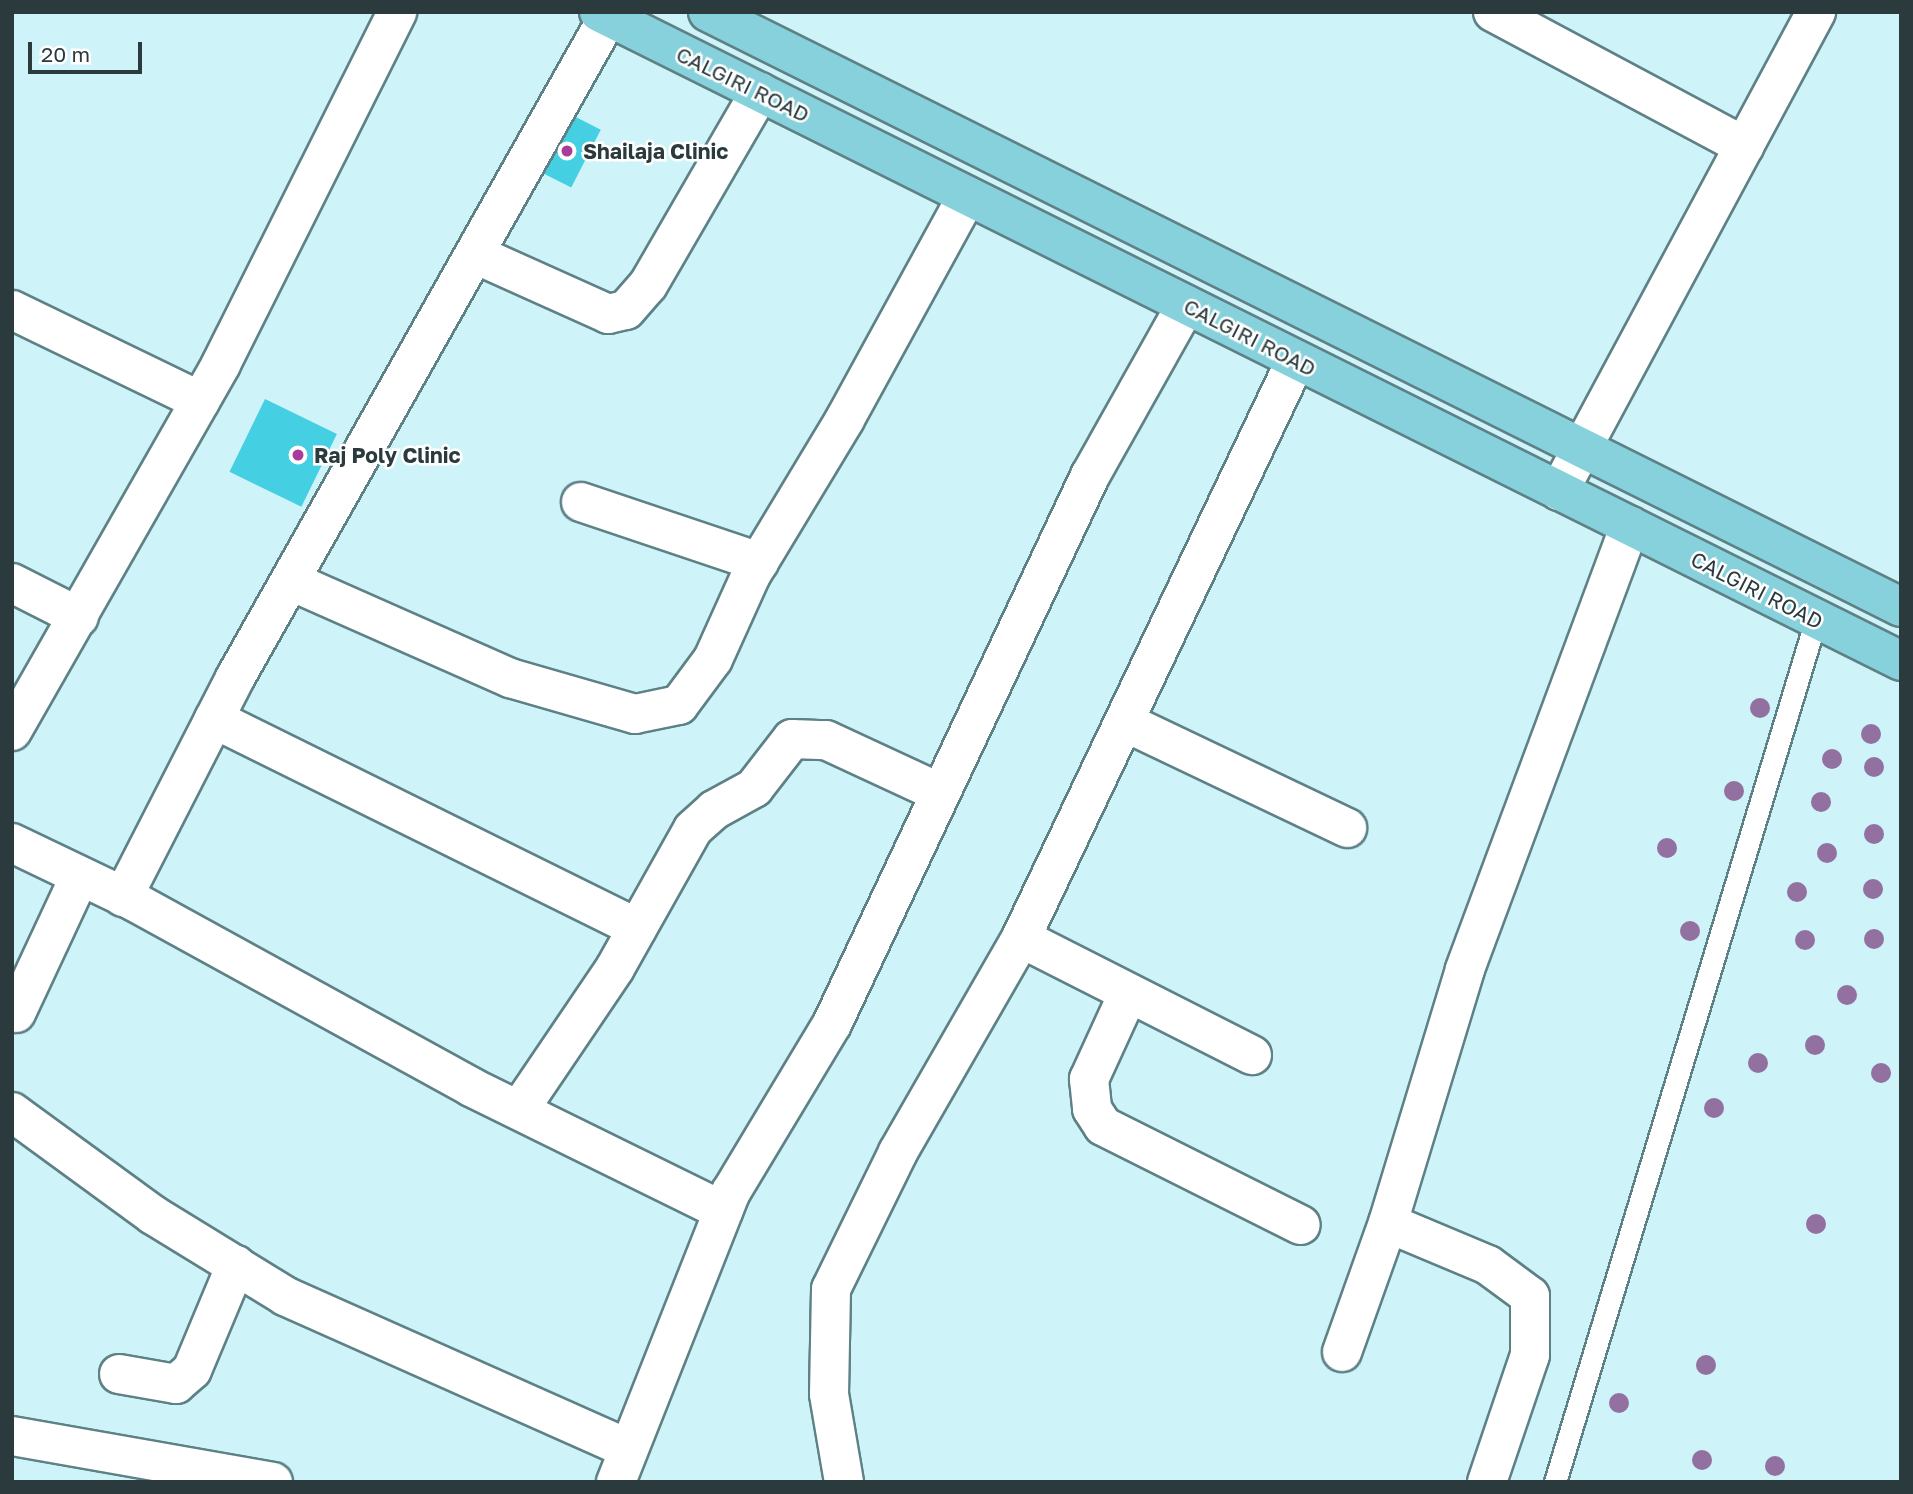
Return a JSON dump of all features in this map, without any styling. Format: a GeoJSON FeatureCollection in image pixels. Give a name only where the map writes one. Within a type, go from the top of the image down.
{"type":"FeatureCollection","features":[{"type":"Feature","properties":{"kind":"main road"},"geometry":{"type":"LineString","coordinates":[[708,12],[1581,450],[1901,607]]}},
{"type":"Feature","properties":{"kind":"main road","name":"CALGIRI ROAD"},"geometry":{"type":"LineString","coordinates":[[604,15],[1901,661]]}},
{"type":"Feature","properties":{"kind":"street"},"geometry":{"type":"LineString","coordinates":[[12,731],[200,401],[397,12]]}},
{"type":"Feature","properties":{"kind":"street"},"geometry":{"type":"LineString","coordinates":[[1559,491],[1816,12]]}},
{"type":"Feature","properties":{"kind":"street"},"geometry":{"type":"LineString","coordinates":[[1499,14],[1744,146]]}},
{"type":"Feature","properties":{"kind":"street"},"geometry":{"type":"LineString","coordinates":[[123,897],[214,719],[477,255],[604,15]]}},
{"type":"Feature","properties":{"kind":"street"},"geometry":{"type":"LineString","coordinates":[[477,255],[608,314],[626,310],[648,285],[760,92]]}},
{"type":"Feature","properties":{"kind":"street"},"geometry":{"type":"LineString","coordinates":[[291,581],[510,678],[635,715],[679,705],[713,659],[759,562],[845,419],[967,195]]}},
{"type":"Feature","properties":{"kind":"street"},"geometry":{"type":"LineString","coordinates":[[12,1112],[153,1215],[285,1296],[621,1465],[723,1211],[832,1024],[1090,477],[1186,305]]}},
{"type":"Feature","properties":{"kind":"street"},"geometry":{"type":"LineString","coordinates":[[12,310],[200,401]]}},
{"type":"Feature","properties":{"kind":"street"},"geometry":{"type":"LineString","coordinates":[[844,1482],[829,1394],[831,1289],[898,1152],[1021,938],[1127,723],[1296,360]]}},
{"type":"Feature","properties":{"kind":"street"},"geometry":{"type":"LineString","coordinates":[[581,502],[759,562]]}},
{"type":"Feature","properties":{"kind":"street"},"geometry":{"type":"LineString","coordinates":[[1342,1352],[1388,1223],[1465,969],[1630,526]]}},
{"type":"Feature","properties":{"kind":"street"},"geometry":{"type":"LineString","coordinates":[[12,583],[79,617]]}},
{"type":"Feature","properties":{"kind":"street"},"geometry":{"type":"LineString","coordinates":[[214,719],[638,928]]}},
{"type":"Feature","properties":{"kind":"street"},"geometry":{"type":"LineString","coordinates":[[1127,723],[1348,828]]}},
{"type":"Feature","properties":{"kind":"street"},"geometry":{"type":"LineString","coordinates":[[519,1111],[638,928],[693,829],[714,810],[754,788],[792,739],[826,740],[940,793]]}},
{"type":"Feature","properties":{"kind":"street"},"geometry":{"type":"LineString","coordinates":[[12,843],[123,897],[519,1111],[723,1211]]}},
{"type":"Feature","properties":{"kind":"street"},"geometry":{"type":"LineString","coordinates":[[16,1013],[80,876]]}},
{"type":"Feature","properties":{"kind":"street"},"geometry":{"type":"LineString","coordinates":[[1021,938],[1252,1055]]}},
{"type":"Feature","properties":{"kind":"street"},"geometry":{"type":"LineString","coordinates":[[1128,994],[1089,1079],[1092,1109],[1103,1126],[1301,1224]]}},
{"type":"Feature","properties":{"kind":"street"},"geometry":{"type":"LineString","coordinates":[[1388,1223],[1488,1265],[1530,1296],[1530,1355],[1488,1482]]}},
{"type":"Feature","properties":{"kind":"street"},"geometry":{"type":"LineString","coordinates":[[119,1374],[176,1384],[192,1370],[236,1265]]}},
{"type":"Feature","properties":{"kind":"street"},"geometry":{"type":"LineString","coordinates":[[12,1436],[273,1482]]}},
{"type":"Feature","properties":{"kind":"lane"},"geometry":{"type":"LineString","coordinates":[[1555,1482],[1816,619]]}},
{"type":"Feature","properties":{"kind":"building"},"geometry":{"type":"Polygon","coordinates":[[[566,112],[601,130],[571,188],[536,170],[566,112]]]}},
{"type":"Feature","properties":{"kind":"building"},"geometry":{"type":"Polygon","coordinates":[[[265,399],[337,434],[301,507],[229,472],[265,399]]]}},
{"type":"Feature","properties":{"kind":"place","name":"Shailaja Clinic"},"geometry":{"type":"Point","coordinates":[567,151]}},
{"type":"Feature","properties":{"kind":"place","name":"Raj Poly Clinic"},"geometry":{"type":"Point","coordinates":[298,455]}}]}
